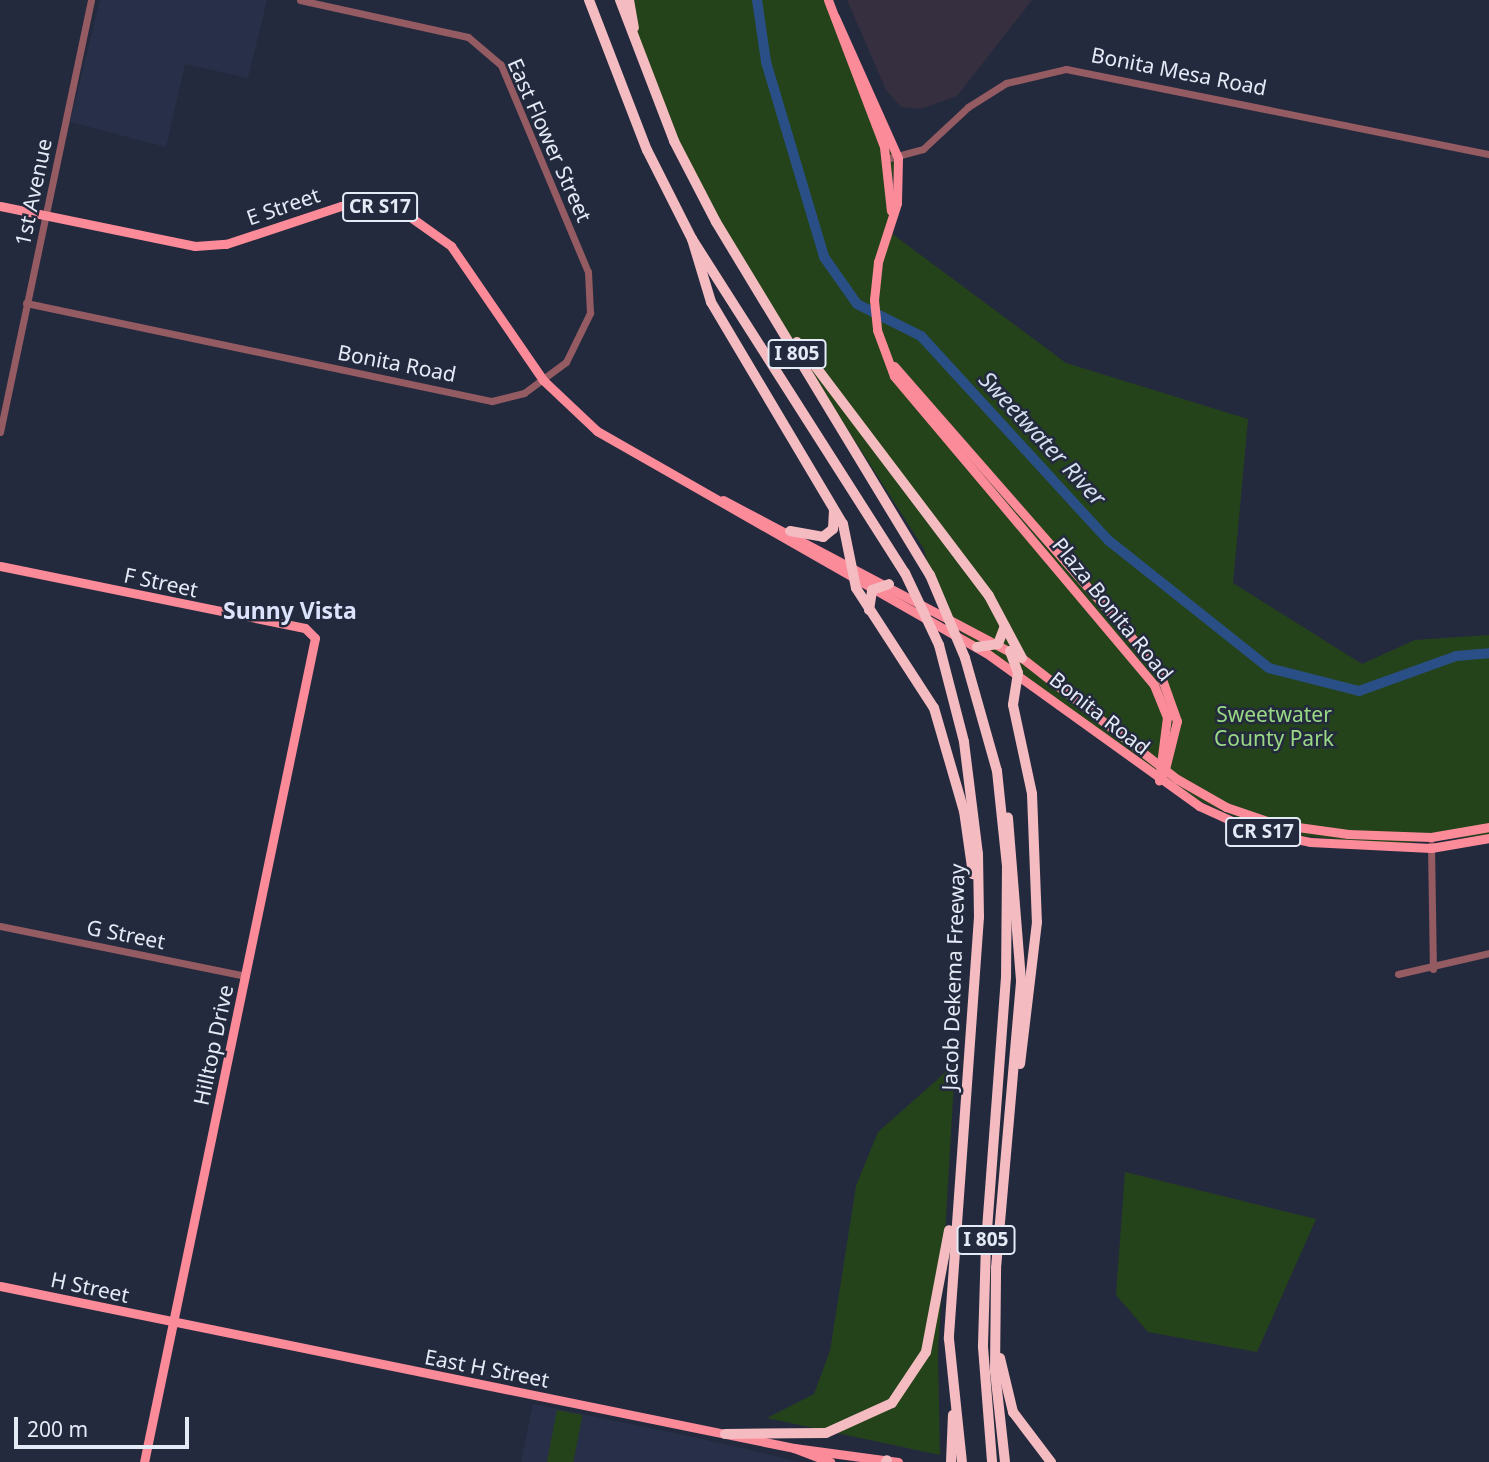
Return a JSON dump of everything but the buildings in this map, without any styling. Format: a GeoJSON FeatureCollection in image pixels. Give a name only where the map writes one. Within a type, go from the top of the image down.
{"type":"FeatureCollection","features":[{"type":"Feature","properties":{"kind":"highway","name":"Jacob Dekema Freeway"},"geometry":{"type":"LineString","coordinates":[[589,0],[647,149],[692,239],[905,573],[939,645],[973,799],[979,916],[958,1182],[949,1339],[962,1462]]}},
{"type":"Feature","properties":{"kind":"highway","name":"I 805"},"geometry":{"type":"LineString","coordinates":[[620,0],[642,66],[716,222],[930,575],[965,658],[997,771],[1008,946],[986,1244],[983,1347],[992,1462]]}},
{"type":"Feature","properties":{"kind":"highway"},"geometry":{"type":"LineString","coordinates":[[629,0],[642,66]]}},
{"type":"Feature","properties":{"kind":"highway"},"geometry":{"type":"LineString","coordinates":[[692,239],[711,302],[834,507],[854,580],[869,610],[918,680],[947,741],[979,916]]}},
{"type":"Feature","properties":{"kind":"highway"},"geometry":{"type":"LineString","coordinates":[[767,303],[1005,626],[1022,658]]}},
{"type":"Feature","properties":{"kind":"highway"},"geometry":{"type":"LineString","coordinates":[[790,531],[823,537],[833,529],[834,507]]}},
{"type":"Feature","properties":{"kind":"highway"},"geometry":{"type":"LineString","coordinates":[[869,610],[872,590],[889,584]]}},
{"type":"Feature","properties":{"kind":"highway"},"geometry":{"type":"LineString","coordinates":[[977,647],[998,644],[1005,626]]}},
{"type":"Feature","properties":{"kind":"highway"},"geometry":{"type":"LineString","coordinates":[[1010,651],[1018,673],[1013,705],[1032,802],[1037,922],[1023,1054],[1015,1078]]}},
{"type":"Feature","properties":{"kind":"highway"},"geometry":{"type":"LineString","coordinates":[[997,771],[1017,904],[1021,980],[996,1298],[996,1396],[1006,1462]]}},
{"type":"Feature","properties":{"kind":"highway"},"geometry":{"type":"LineString","coordinates":[[725,1434],[826,1433],[892,1403],[926,1352],[958,1182]]}},
{"type":"Feature","properties":{"kind":"highway"},"geometry":{"type":"LineString","coordinates":[[996,1298],[1007,1396],[1028,1438],[1051,1462]]}},
{"type":"Feature","properties":{"kind":"highway"},"geometry":{"type":"LineString","coordinates":[[951,1462],[948,1434],[955,1408]]}},
{"type":"Feature","properties":{"kind":"main road","name":"Plaza Bonita Road"},"geometry":{"type":"LineString","coordinates":[[828,0],[886,159],[891,212],[875,315],[894,366],[1158,668],[1177,721],[1159,780]]}},
{"type":"Feature","properties":{"kind":"main road","name":"Plaza Bonita Road"},"geometry":{"type":"LineString","coordinates":[[835,18],[898,158],[897,203],[891,212]]}},
{"type":"Feature","properties":{"kind":"main road","name":"E Street"},"geometry":{"type":"LineString","coordinates":[[0,206],[207,247],[332,208],[399,212],[427,226],[458,254],[543,380]]}},
{"type":"Feature","properties":{"kind":"main road","name":"Bonita Road"},"geometry":{"type":"LineString","coordinates":[[543,380],[605,437],[722,500],[849,562],[1022,658],[1162,767],[1226,807],[1276,824],[1431,843],[1489,827]]}},
{"type":"Feature","properties":{"kind":"main road","name":"Bonita Road"},"geometry":{"type":"LineString","coordinates":[[722,500],[740,518],[977,647],[1018,673],[1159,780],[1229,821],[1278,836],[1431,843],[1489,838]]}},
{"type":"Feature","properties":{"kind":"main road","name":"F Street"},"geometry":{"type":"LineString","coordinates":[[0,566],[314,634]]}},
{"type":"Feature","properties":{"kind":"main road","name":"Hilltop Drive"},"geometry":{"type":"LineString","coordinates":[[144,1462],[246,976],[314,634]]}},
{"type":"Feature","properties":{"kind":"main road","name":"H Street"},"geometry":{"type":"LineString","coordinates":[[0,1286],[173,1322]]}},
{"type":"Feature","properties":{"kind":"main road","name":"East H Street"},"geometry":{"type":"LineString","coordinates":[[173,1322],[794,1448],[890,1461]]}},
{"type":"Feature","properties":{"kind":"main road","name":"East H Street"},"geometry":{"type":"LineString","coordinates":[[794,1448],[830,1462]]}},
{"type":"Feature","properties":{"kind":"street","name":"1st Avenue"},"geometry":{"type":"LineString","coordinates":[[0,432],[92,0]]}},
{"type":"Feature","properties":{"kind":"street","name":"East Flower Street"},"geometry":{"type":"LineString","coordinates":[[300,0],[468,37],[501,65],[591,289],[579,346],[543,380]]}},
{"type":"Feature","properties":{"kind":"street","name":"Bonita Mesa Road"},"geometry":{"type":"LineString","coordinates":[[886,159],[898,158],[923,149],[996,88],[1066,69],[1489,154]]}},
{"type":"Feature","properties":{"kind":"street","name":"Bonita Road"},"geometry":{"type":"LineString","coordinates":[[26,303],[492,401],[514,397],[543,380]]}},
{"type":"Feature","properties":{"kind":"street"},"geometry":{"type":"LineString","coordinates":[[1431,843],[1433,969]]}},
{"type":"Feature","properties":{"kind":"street","name":"G Street"},"geometry":{"type":"LineString","coordinates":[[0,926],[246,976]]}},
{"type":"Feature","properties":{"kind":"street"},"geometry":{"type":"LineString","coordinates":[[1398,974],[1433,969],[1489,953]]}},
{"type":"Feature","properties":{"kind":"shaded area"},"geometry":{"type":"Polygon","coordinates":[[[100,0],[267,0],[248,78],[185,64],[166,147],[70,122],[100,0]]]}},
{"type":"Feature","properties":{"kind":"shaded area"},"geometry":{"type":"Polygon","coordinates":[[[847,0],[1032,0],[957,96],[920,109],[901,107],[886,90],[847,0]]]}},
{"type":"Feature","properties":{"kind":"shaded area"},"geometry":{"type":"Polygon","coordinates":[[[533,1404],[698,1438],[800,1462],[521,1462],[533,1404]]]}},
{"type":"Feature","properties":{"kind":"green space","name":"Sweetwater County Park"},"geometry":{"type":"Polygon","coordinates":[[[618,0],[828,0],[895,160],[887,230],[1066,363],[1248,419],[1233,583],[1362,664],[1415,640],[1489,635],[1489,835],[1392,844],[1302,836],[1249,823],[1196,799],[962,633],[930,575],[924,549],[716,223],[674,140],[618,0]]]}},
{"type":"Feature","properties":{"kind":"green space"},"geometry":{"type":"Polygon","coordinates":[[[955,1064],[938,1354],[940,1455],[767,1418],[814,1394],[830,1351],[856,1186],[878,1132],[955,1064]]]}},
{"type":"Feature","properties":{"kind":"green space"},"geometry":{"type":"Polygon","coordinates":[[[1125,1172],[1316,1219],[1257,1352],[1148,1332],[1116,1295],[1125,1172]]]}},
{"type":"Feature","properties":{"kind":"green space"},"geometry":{"type":"Polygon","coordinates":[[[557,1410],[583,1415],[573,1462],[547,1462],[557,1410]]]}},
{"type":"Feature","properties":{"kind":"waterway","name":"Sweetwater River"},"geometry":{"type":"LineString","coordinates":[[757,0],[766,62],[824,257],[857,304],[921,336],[1108,540],[1269,668],[1359,691],[1456,656],[1489,653]]}},
{"type":"Feature","properties":{"kind":"district","name":"Sunny Vista"},"geometry":{"type":"Point","coordinates":[290,610]}}]}
